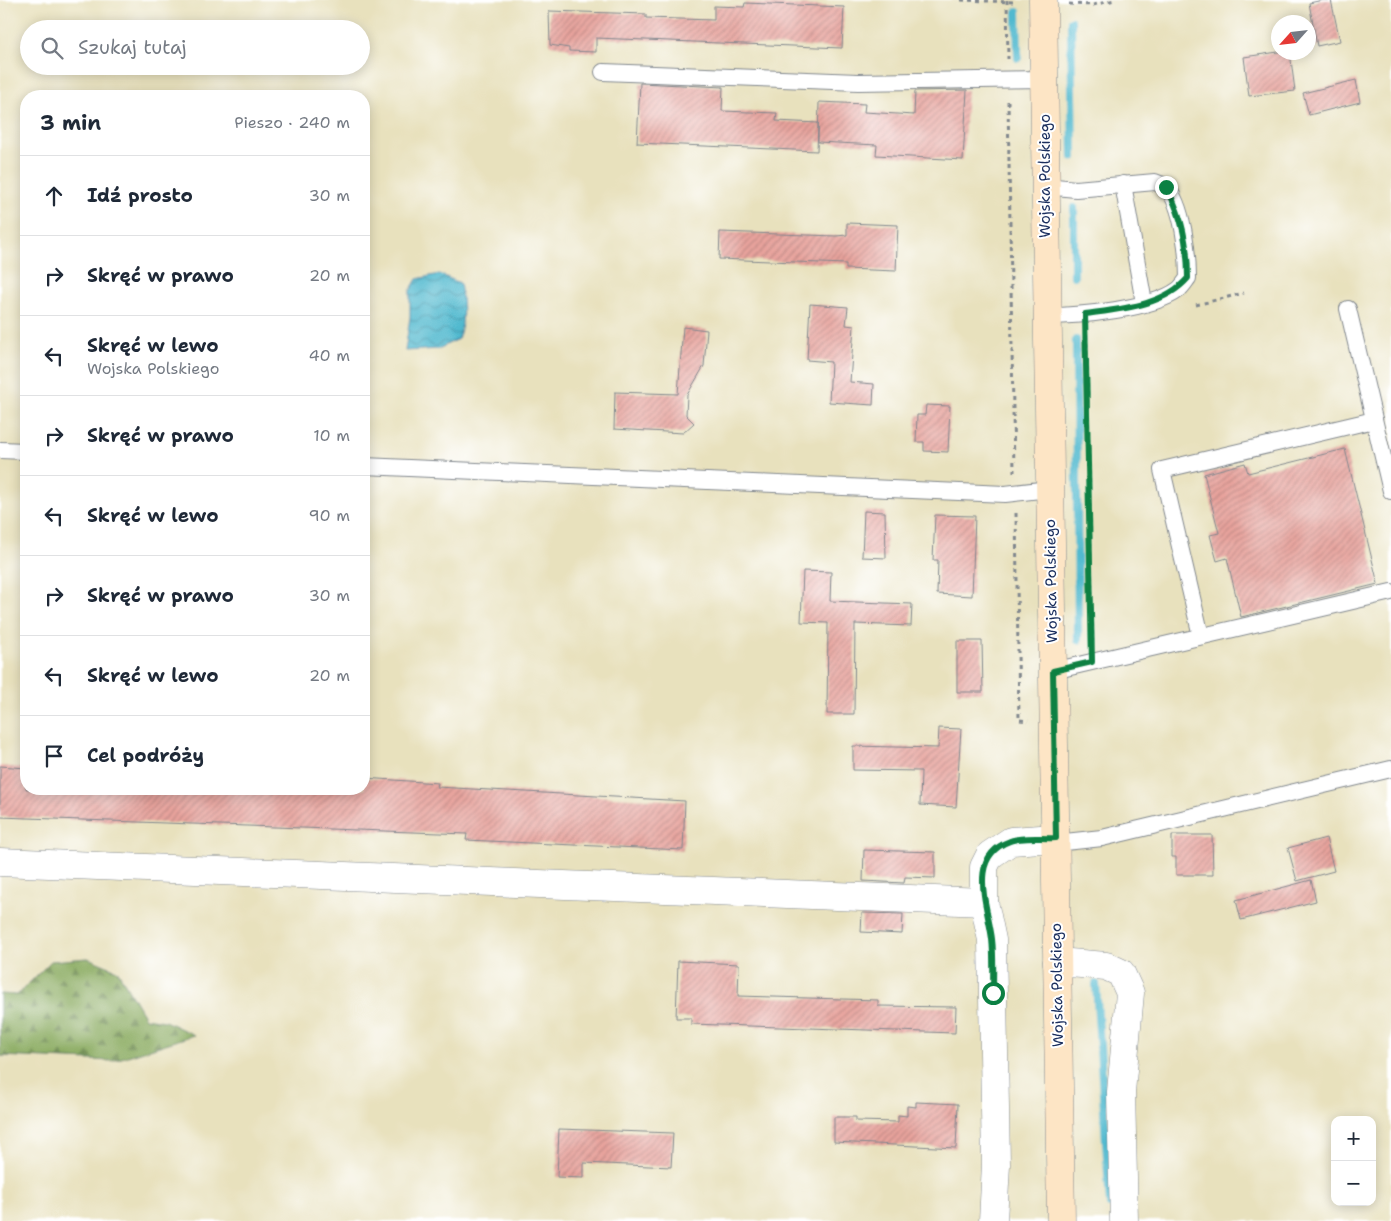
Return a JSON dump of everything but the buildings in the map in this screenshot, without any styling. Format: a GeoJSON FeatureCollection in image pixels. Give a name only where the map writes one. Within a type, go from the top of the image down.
{"type":"FeatureCollection","features":[{"type":"Feature","properties":{"kind":"main road","name":"Wojska Polskiego"},"geometry":{"type":"LineString","coordinates":[[1043,1],[1060,1221]]}},
{"type":"Feature","properties":{"kind":"street"},"geometry":{"type":"LineString","coordinates":[[993,1221],[996,1164],[992,940],[984,902],[984,867],[990,855],[999,847],[1011,841],[1022,839],[1056,840]]}},
{"type":"Feature","properties":{"kind":"street"},"geometry":{"type":"LineString","coordinates":[[0,862],[984,902]]}},
{"type":"Feature","properties":{"kind":"street"},"geometry":{"type":"LineString","coordinates":[[1057,962],[1106,966],[1121,973],[1130,993],[1121,1092],[1121,1179],[1124,1221]]}},
{"type":"Feature","properties":{"kind":"lane"},"geometry":{"type":"LineString","coordinates":[[603,72],[848,81],[1045,79]]}},
{"type":"Feature","properties":{"kind":"lane"},"geometry":{"type":"LineString","coordinates":[[1045,186],[1076,189],[1155,182],[1166,187],[1176,203],[1188,256],[1188,278],[1178,290],[1161,298],[1085,314],[1047,316]]}},
{"type":"Feature","properties":{"kind":"lane"},"geometry":{"type":"LineString","coordinates":[[1123,184],[1144,303]]}},
{"type":"Feature","properties":{"kind":"lane"},"geometry":{"type":"LineString","coordinates":[[1348,309],[1391,488]]}},
{"type":"Feature","properties":{"kind":"lane"},"geometry":{"type":"LineString","coordinates":[[1201,636],[1162,470],[1374,420]]}},
{"type":"Feature","properties":{"kind":"lane"},"geometry":{"type":"LineString","coordinates":[[0,450],[20,452]]}},
{"type":"Feature","properties":{"kind":"lane"},"geometry":{"type":"LineString","coordinates":[[370,466],[1016,494],[1049,489]]}},
{"type":"Feature","properties":{"kind":"lane"},"geometry":{"type":"LineString","coordinates":[[1053,671],[1391,592]]}},
{"type":"Feature","properties":{"kind":"lane"},"geometry":{"type":"LineString","coordinates":[[1056,840],[1102,838],[1391,770]]}},
{"type":"Feature","properties":{"kind":"path"},"geometry":{"type":"LineString","coordinates":[[961,0],[1043,1],[1093,5],[1115,0]]}},
{"type":"Feature","properties":{"kind":"path"},"geometry":{"type":"LineString","coordinates":[[1007,1],[1010,290],[1016,494],[1019,720],[1032,721]]}},
{"type":"Feature","properties":{"kind":"path"},"geometry":{"type":"LineString","coordinates":[[1085,314],[1092,662]]}},
{"type":"Feature","properties":{"kind":"green space"},"geometry":{"type":"Polygon","coordinates":[[[88,958],[117,970],[145,1018],[165,1021],[194,1035],[112,1061],[0,1056],[0,994],[17,995],[51,961],[88,958]]]}},
{"type":"Feature","properties":{"kind":"water"},"geometry":{"type":"Polygon","coordinates":[[[439,274],[460,283],[463,311],[458,339],[438,349],[405,351],[410,317],[410,291],[417,279],[439,274]]]}},
{"type":"Feature","properties":{"kind":"waterway"},"geometry":{"type":"LineString","coordinates":[[1017,12],[1018,58]]}},
{"type":"Feature","properties":{"kind":"waterway"},"geometry":{"type":"LineString","coordinates":[[1071,21],[1073,157]]}},
{"type":"Feature","properties":{"kind":"waterway"},"geometry":{"type":"LineString","coordinates":[[1074,208],[1074,276]]}},
{"type":"Feature","properties":{"kind":"waterway"},"geometry":{"type":"LineString","coordinates":[[1076,340],[1078,640]]}},
{"type":"Feature","properties":{"kind":"waterway"},"geometry":{"type":"LineString","coordinates":[[1096,984],[1110,1204]]}},
{"type":"Feature","properties":{"kind":"route"},"geometry":{"type":"LineString","coordinates":[[993,993],[992,940],[984,902],[984,867],[990,855],[999,847],[1011,841],[1056,838],[1053,671],[1092,662],[1085,314],[1122,309],[1161,298],[1178,290],[1188,278],[1188,256],[1182,226],[1176,203],[1166,187]]}}]}
